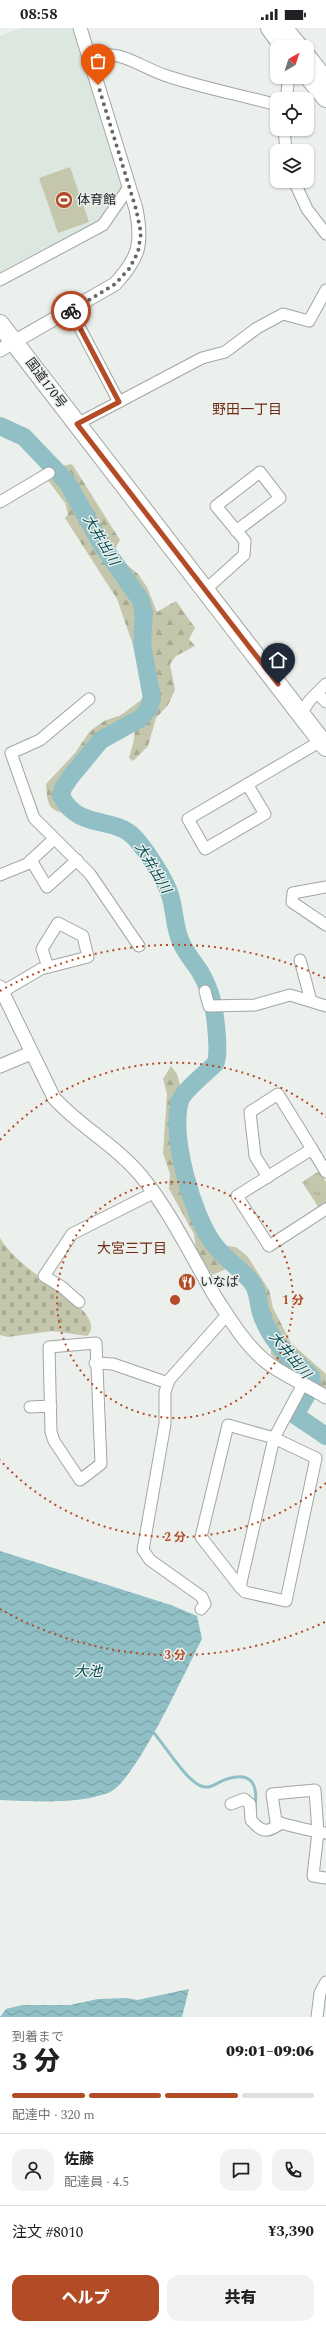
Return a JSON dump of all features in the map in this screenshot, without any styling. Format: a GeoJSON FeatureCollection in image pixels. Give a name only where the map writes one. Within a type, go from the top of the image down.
{"type":"FeatureCollection","features":[{"type":"Feature","properties":{"kind":"highway"},"geometry":{"type":"LineString","coordinates":[[270,28],[292,40]]}},
{"type":"Feature","properties":{"kind":"highway"},"geometry":{"type":"LineString","coordinates":[[314,66],[326,81]]}},
{"type":"Feature","properties":{"kind":"highway"},"geometry":{"type":"LineString","coordinates":[[314,83],[326,98]]}},
{"type":"Feature","properties":{"kind":"highway","name":"国道170号"},"geometry":{"type":"LineString","coordinates":[[0,324],[7,345],[77,424],[323,744]]}},
{"type":"Feature","properties":{"kind":"street"},"geometry":{"type":"LineString","coordinates":[[7,345],[71,311],[115,284],[129,269],[138,252],[141,233],[129,187],[80,28]]}},
{"type":"Feature","properties":{"kind":"street"},"geometry":{"type":"LineString","coordinates":[[89,56],[110,53],[125,57],[166,76],[270,103]]}},
{"type":"Feature","properties":{"kind":"street"},"geometry":{"type":"LineString","coordinates":[[0,280],[102,225],[129,187]]}},
{"type":"Feature","properties":{"kind":"street"},"geometry":{"type":"LineString","coordinates":[[297,188],[307,209],[326,234]]}},
{"type":"Feature","properties":{"kind":"street"},"geometry":{"type":"LineString","coordinates":[[77,424],[202,358],[225,352],[257,328],[283,314],[309,321],[326,290]]}},
{"type":"Feature","properties":{"kind":"street"},"geometry":{"type":"LineString","coordinates":[[71,311],[119,402]]}},
{"type":"Feature","properties":{"kind":"street"},"geometry":{"type":"LineString","coordinates":[[204,591],[244,555],[245,541],[236,531],[216,506],[260,472],[280,498],[236,531]]}},
{"type":"Feature","properties":{"kind":"street"},"geometry":{"type":"LineString","coordinates":[[0,502],[48,473]]}},
{"type":"Feature","properties":{"kind":"street"},"geometry":{"type":"LineString","coordinates":[[301,714],[326,684]]}},
{"type":"Feature","properties":{"kind":"street"},"geometry":{"type":"LineString","coordinates":[[317,693],[326,702]]}},
{"type":"Feature","properties":{"kind":"street"},"geometry":{"type":"LineString","coordinates":[[89,699],[40,740],[11,753],[34,818],[90,874],[139,946]]}},
{"type":"Feature","properties":{"kind":"street"},"geometry":{"type":"LineString","coordinates":[[248,784],[265,814],[205,849],[188,819],[248,784],[323,744]]}},
{"type":"Feature","properties":{"kind":"street"},"geometry":{"type":"LineString","coordinates":[[0,875],[31,860],[54,839]]}},
{"type":"Feature","properties":{"kind":"street"},"geometry":{"type":"LineString","coordinates":[[31,860],[47,886],[77,860]]}},
{"type":"Feature","properties":{"kind":"street"},"geometry":{"type":"LineString","coordinates":[[326,887],[293,893],[292,902],[326,924]]}},
{"type":"Feature","properties":{"kind":"street"},"geometry":{"type":"LineString","coordinates":[[48,967],[42,949],[58,923],[83,936],[88,958],[48,967],[1,990],[54,1098],[66,1112],[118,1154],[141,1176],[153,1193],[227,1315],[249,1345],[264,1360],[326,1397]]}},
{"type":"Feature","properties":{"kind":"street"},"geometry":{"type":"LineString","coordinates":[[300,960],[311,1001]]}},
{"type":"Feature","properties":{"kind":"street"},"geometry":{"type":"LineString","coordinates":[[205,991],[214,1006],[255,1005],[290,995],[326,1006]]}},
{"type":"Feature","properties":{"kind":"street"},"geometry":{"type":"LineString","coordinates":[[0,1066],[31,1053]]}},
{"type":"Feature","properties":{"kind":"street"},"geometry":{"type":"LineString","coordinates":[[268,1176],[255,1156],[250,1112],[278,1094],[326,1172]]}},
{"type":"Feature","properties":{"kind":"street"},"geometry":{"type":"LineString","coordinates":[[312,1149],[237,1196],[269,1246],[326,1209]]}},
{"type":"Feature","properties":{"kind":"street"},"geometry":{"type":"LineString","coordinates":[[79,1302],[62,1287],[44,1276],[72,1234],[153,1193]]}},
{"type":"Feature","properties":{"kind":"street"},"geometry":{"type":"LineString","coordinates":[[201,1609],[205,1604],[202,1597],[150,1560],[143,1550],[165,1424],[165,1392],[168,1383],[178,1368],[227,1315]]}},
{"type":"Feature","properties":{"kind":"street"},"geometry":{"type":"LineString","coordinates":[[96,1343],[95,1363],[101,1464],[80,1480],[54,1441],[50,1432],[51,1406],[49,1347],[96,1343]]}},
{"type":"Feature","properties":{"kind":"street"},"geometry":{"type":"LineString","coordinates":[[95,1363],[113,1364],[168,1383]]}},
{"type":"Feature","properties":{"kind":"street"},"geometry":{"type":"LineString","coordinates":[[240,1587],[274,1438],[303,1384]]}},
{"type":"Feature","properties":{"kind":"street"},"geometry":{"type":"LineString","coordinates":[[30,1408],[51,1406]]}},
{"type":"Feature","properties":{"kind":"street"},"geometry":{"type":"LineString","coordinates":[[228,1425],[274,1438],[316,1458],[286,1601],[245,1592],[201,1537],[228,1425]]}},
{"type":"Feature","properties":{"kind":"street"},"geometry":{"type":"LineString","coordinates":[[322,1832],[276,1822],[272,1794],[315,1790],[322,1832],[313,1876],[326,1878]]}},
{"type":"Feature","properties":{"kind":"street"},"geometry":{"type":"LineString","coordinates":[[231,1804],[244,1799],[250,1804],[251,1820],[264,1830],[271,1831],[282,1823]]}},
{"type":"Feature","properties":{"kind":"street"},"geometry":{"type":"LineString","coordinates":[[317,2017],[320,1993],[326,1982]]}},
{"type":"Feature","properties":{"kind":"shaded area"},"geometry":{"type":"Polygon","coordinates":[[[22,28],[72,28],[122,190],[105,221],[51,248],[48,246],[0,273],[0,36],[22,28]]]}},
{"type":"Feature","properties":{"kind":"green space","name":"体育館"},"geometry":{"type":"Polygon","coordinates":[[[70,167],[89,222],[58,233],[39,178],[70,167]]]}},
{"type":"Feature","properties":{"kind":"green space"},"geometry":{"type":"Polygon","coordinates":[[[72,464],[120,540],[113,553],[138,574],[147,587],[157,612],[176,601],[195,628],[189,639],[195,646],[176,656],[170,664],[175,690],[168,705],[156,718],[148,746],[133,761],[129,758],[134,734],[133,725],[130,721],[98,740],[73,770],[62,786],[59,797],[63,805],[73,814],[72,815],[58,811],[51,807],[46,784],[75,753],[90,731],[104,721],[121,715],[141,700],[146,690],[142,671],[117,599],[65,518],[68,514],[65,503],[47,479],[49,473],[61,466],[72,464]]]}},
{"type":"Feature","properties":{"kind":"green space"},"geometry":{"type":"Polygon","coordinates":[[[171,1066],[177,1074],[182,1092],[177,1108],[177,1148],[187,1191],[203,1229],[211,1244],[236,1247],[248,1257],[269,1290],[273,1308],[291,1343],[326,1374],[326,1392],[279,1363],[271,1354],[271,1347],[260,1330],[249,1284],[243,1283],[226,1269],[212,1275],[196,1249],[194,1234],[169,1189],[170,1174],[163,1153],[167,1094],[163,1079],[171,1066]]]}},
{"type":"Feature","properties":{"kind":"green space"},"geometry":{"type":"Polygon","coordinates":[[[319,1171],[326,1182],[326,1203],[319,1208],[302,1182],[319,1171]]]}},
{"type":"Feature","properties":{"kind":"green space"},"geometry":{"type":"Polygon","coordinates":[[[0,1238],[12,1254],[22,1263],[63,1293],[83,1311],[89,1320],[91,1328],[87,1336],[53,1331],[8,1337],[0,1335],[0,1238]]]}},
{"type":"Feature","properties":{"kind":"water","name":"大池"},"geometry":{"type":"Polygon","coordinates":[[[0,1551],[171,1605],[197,1616],[202,1639],[173,1698],[146,1748],[132,1769],[119,1785],[108,1793],[95,1797],[68,1801],[0,1800],[0,1551]]]}},
{"type":"Feature","properties":{"kind":"water"},"geometry":{"type":"Polygon","coordinates":[[[189,1989],[182,2017],[0,2017],[6,2009],[22,2005],[70,2005],[98,1999],[127,1998],[137,2000],[189,1989]]]}},
{"type":"Feature","properties":{"kind":"waterway","name":"大井出川"},"geometry":{"type":"LineString","coordinates":[[0,426],[24,437],[67,482],[102,545],[140,599],[144,612],[142,644],[152,698],[149,708],[141,718],[101,740],[72,775],[63,788],[61,796],[68,807],[77,814],[87,819],[127,831],[135,838],[155,865],[168,888],[181,942],[204,978],[210,994],[214,1010],[217,1037],[217,1054],[215,1064],[190,1087],[180,1101],[178,1134],[185,1174],[191,1195],[205,1230],[217,1249],[253,1284],[262,1316],[276,1342],[311,1376],[312,1382]]}},
{"type":"Feature","properties":{"kind":"waterway","name":"大井出川"},"geometry":{"type":"LineString","coordinates":[[308,1393],[295,1415],[326,1436]]}},
{"type":"Feature","properties":{"kind":"waterway"},"geometry":{"type":"LineString","coordinates":[[154,1733],[182,1770],[195,1783],[201,1786],[212,1786],[224,1780],[236,1777],[248,1779],[252,1782],[256,1793],[255,1807]]}},
{"type":"Feature","properties":{"kind":"way so far"},"geometry":{"type":"LineString","coordinates":[[71,311],[115,284],[129,269],[138,252],[141,233],[136,209],[98,85]]}},
{"type":"Feature","properties":{"kind":"place","name":"体育館"},"geometry":{"type":"Point","coordinates":[64,200]}},
{"type":"Feature","properties":{"kind":"place","name":"いなば"},"geometry":{"type":"Point","coordinates":[187,1282]}},
{"type":"Feature","properties":{"kind":"district","name":"野田一丁目"},"geometry":{"type":"Point","coordinates":[247,409]}},
{"type":"Feature","properties":{"kind":"district","name":"大宮三丁目"},"geometry":{"type":"Point","coordinates":[132,1248]}},
{"type":"Feature","properties":{"kind":"route"},"geometry":{"type":"LineString","coordinates":[[71,311],[119,402],[77,424],[175,553],[278,684]]}}]}
